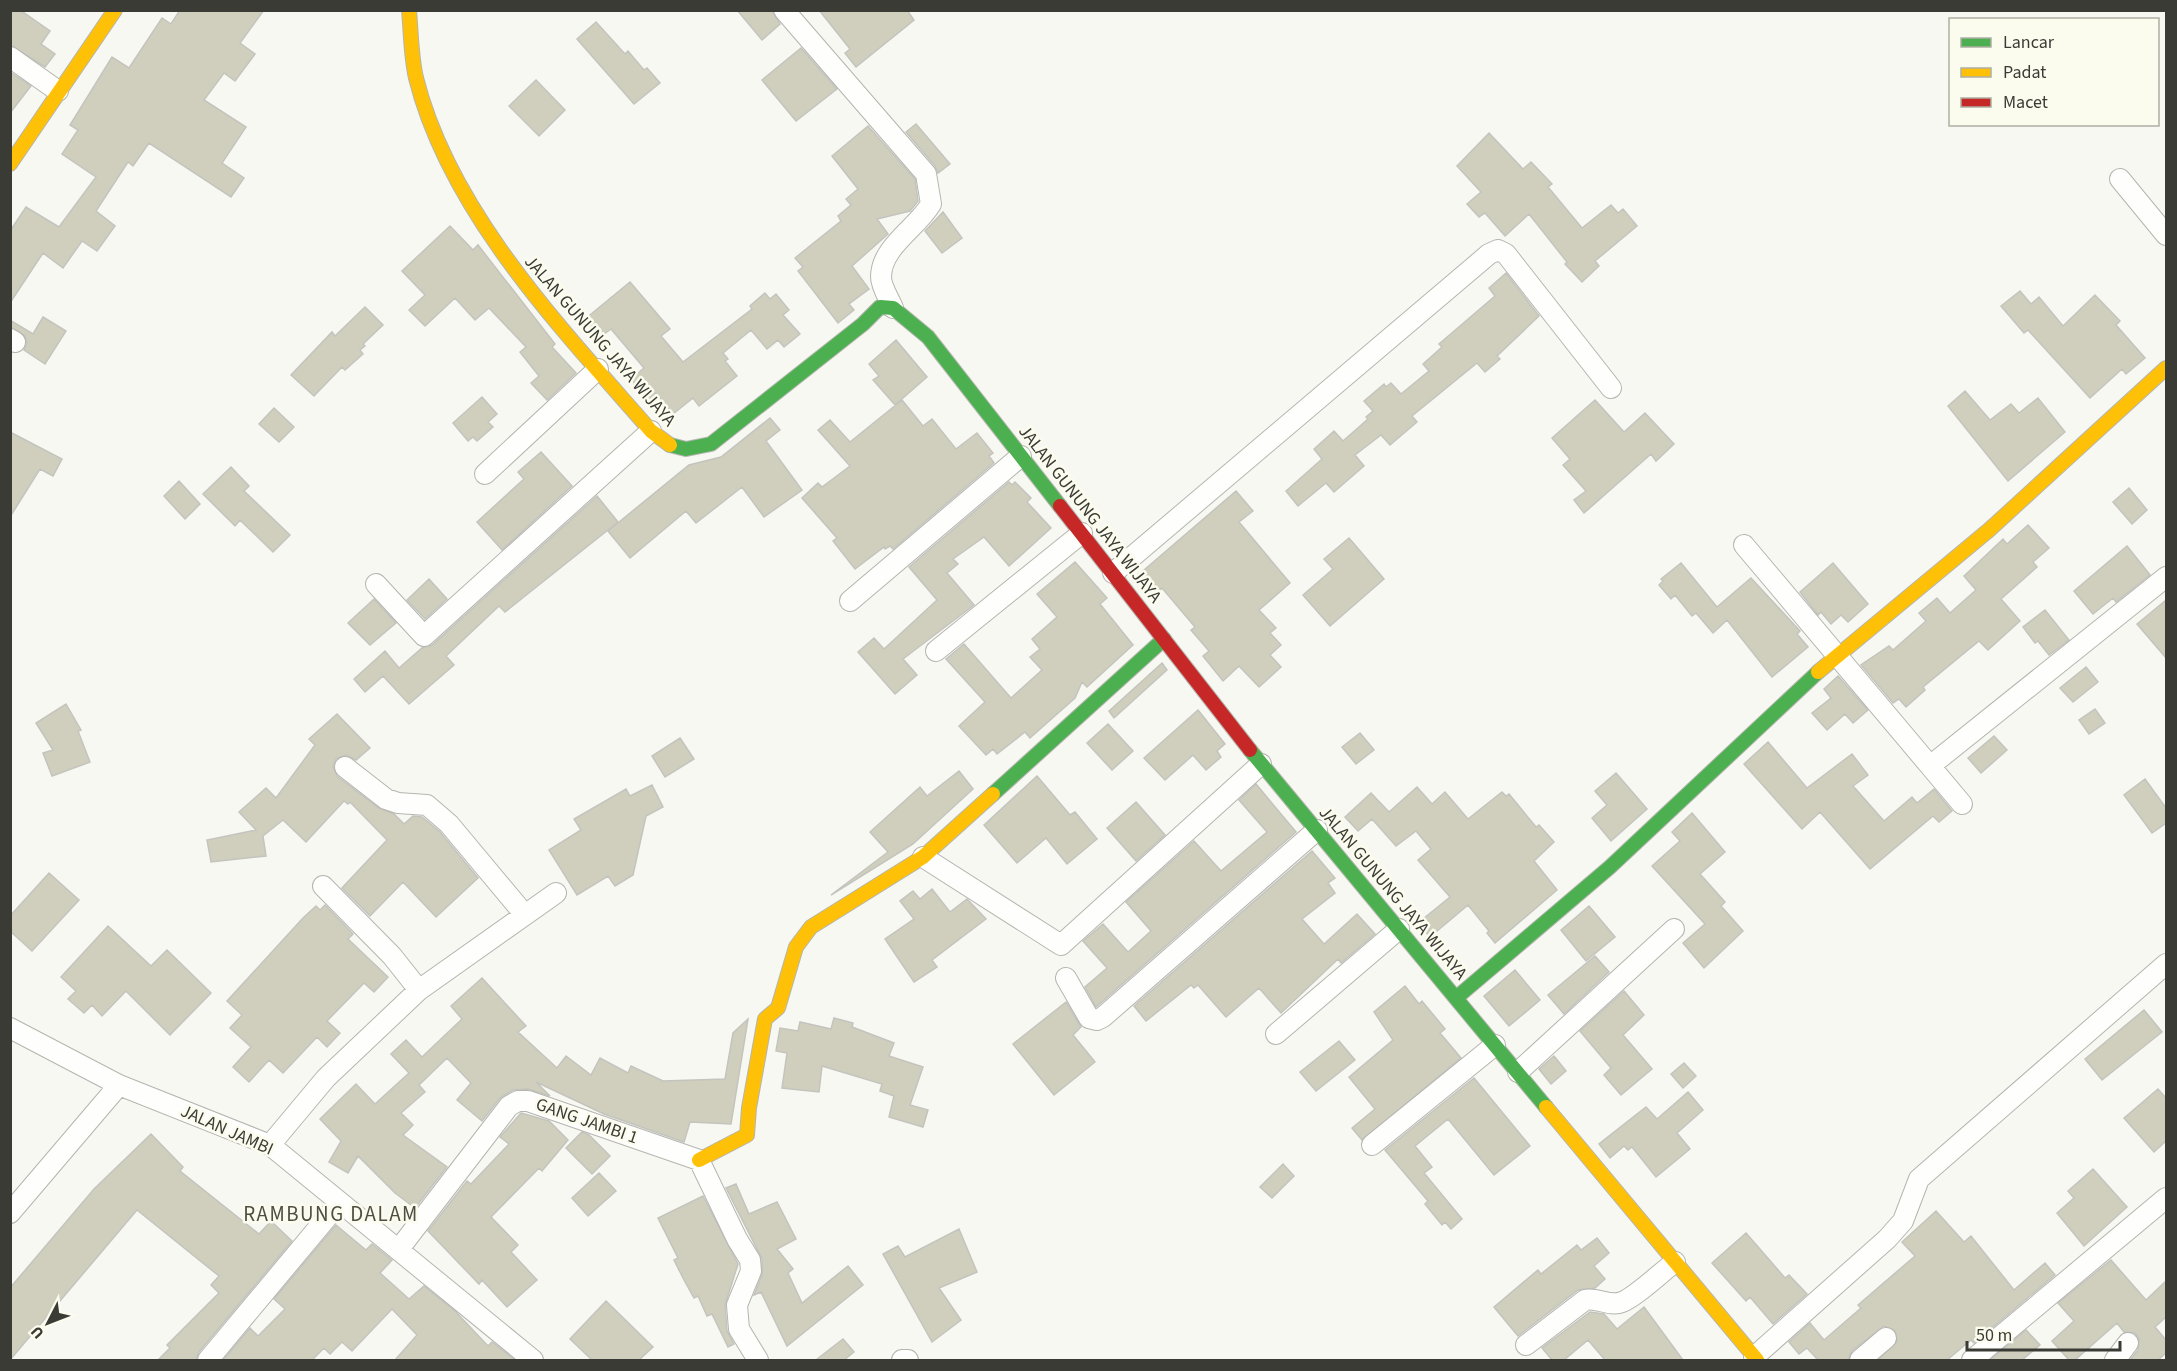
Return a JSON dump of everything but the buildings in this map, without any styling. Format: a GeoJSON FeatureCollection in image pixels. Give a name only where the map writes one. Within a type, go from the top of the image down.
{"type":"FeatureCollection","features":[{"type":"Feature","properties":{"kind":"street"},"geometry":{"type":"LineString","coordinates":[[10,164],[115,10]]}},
{"type":"Feature","properties":{"kind":"street","name":"JALAN GUNUNG JAYA WIJAYA"},"geometry":{"type":"LineString","coordinates":[[409,10],[418,85],[444,155],[506,259],[651,431],[665,444],[686,451],[711,444],[863,324],[880,307],[894,308],[928,337],[1261,764],[1756,1359]]}},
{"type":"Feature","properties":{"kind":"street"},"geometry":{"type":"LineString","coordinates":[[784,10],[926,174],[931,204],[894,246],[886,260],[881,278],[894,308]]}},
{"type":"Feature","properties":{"kind":"street"},"geometry":{"type":"LineString","coordinates":[[10,57],[58,91]]}},
{"type":"Feature","properties":{"kind":"street"},"geometry":{"type":"LineString","coordinates":[[2120,179],[2166,235]]}},
{"type":"Feature","properties":{"kind":"street"},"geometry":{"type":"LineString","coordinates":[[1113,573],[1489,254],[1498,250],[1506,254],[1611,388]]}},
{"type":"Feature","properties":{"kind":"street"},"geometry":{"type":"LineString","coordinates":[[1456,998],[1610,867],[1836,655],[1989,530],[2166,368]]}},
{"type":"Feature","properties":{"kind":"street"},"geometry":{"type":"LineString","coordinates":[[485,474],[598,369]]}},
{"type":"Feature","properties":{"kind":"street"},"geometry":{"type":"LineString","coordinates":[[376,584],[424,636],[651,431]]}},
{"type":"Feature","properties":{"kind":"street"},"geometry":{"type":"LineString","coordinates":[[850,601],[1021,456]]}},
{"type":"Feature","properties":{"kind":"street"},"geometry":{"type":"LineString","coordinates":[[936,651],[1082,533]]}},
{"type":"Feature","properties":{"kind":"street"},"geometry":{"type":"LineString","coordinates":[[1744,544],[1962,804]]}},
{"type":"Feature","properties":{"kind":"street"},"geometry":{"type":"LineString","coordinates":[[1930,766],[2166,577]]}},
{"type":"Feature","properties":{"kind":"street"},"geometry":{"type":"LineString","coordinates":[[759,1360],[739,1329],[738,1321],[737,1305],[750,1271],[750,1260],[699,1160],[747,1135],[749,1108],[765,1019],[778,1008],[796,947],[811,927],[923,857],[1164,639]]}},
{"type":"Feature","properties":{"kind":"street"},"geometry":{"type":"LineString","coordinates":[[923,857],[1061,945],[1261,764]]}},
{"type":"Feature","properties":{"kind":"street"},"geometry":{"type":"LineString","coordinates":[[345,768],[386,798],[398,803],[427,805],[432,809],[449,824],[525,915]]}},
{"type":"Feature","properties":{"kind":"street"},"geometry":{"type":"LineString","coordinates":[[1066,978],[1089,1018],[1097,1020],[1317,830]]}},
{"type":"Feature","properties":{"kind":"street"},"geometry":{"type":"LineString","coordinates":[[323,886],[392,956],[419,990]]}},
{"type":"Feature","properties":{"kind":"street"},"geometry":{"type":"LineString","coordinates":[[270,1145],[326,1078],[419,990],[556,893]]}},
{"type":"Feature","properties":{"kind":"street"},"geometry":{"type":"LineString","coordinates":[[1276,1034],[1399,929]]}},
{"type":"Feature","properties":{"kind":"street"},"geometry":{"type":"LineString","coordinates":[[1518,1072],[1674,929]]}},
{"type":"Feature","properties":{"kind":"street"},"geometry":{"type":"LineString","coordinates":[[1756,1359],[1887,1239],[1903,1221],[1919,1179],[2166,964]]}},
{"type":"Feature","properties":{"kind":"street","name":"JALAN JAMBI"},"geometry":{"type":"LineString","coordinates":[[10,1028],[119,1085],[270,1145],[533,1360]]}},
{"type":"Feature","properties":{"kind":"street"},"geometry":{"type":"LineString","coordinates":[[1372,1145],[1495,1045]]}},
{"type":"Feature","properties":{"kind":"street"},"geometry":{"type":"LineString","coordinates":[[10,1213],[119,1085]]}},
{"type":"Feature","properties":{"kind":"street","name":"GANG JAMBI 1"},"geometry":{"type":"LineString","coordinates":[[399,1250],[510,1106],[518,1101],[528,1101],[699,1160]]}},
{"type":"Feature","properties":{"kind":"street"},"geometry":{"type":"LineString","coordinates":[[1972,1360],[2166,1198]]}},
{"type":"Feature","properties":{"kind":"street"},"geometry":{"type":"LineString","coordinates":[[208,1360],[339,1203]]}},
{"type":"Feature","properties":{"kind":"street"},"geometry":{"type":"LineString","coordinates":[[1526,1345],[1585,1300],[1596,1298],[1608,1303],[1622,1302],[1675,1262]]}},
{"type":"Feature","properties":{"kind":"street"},"geometry":{"type":"LineString","coordinates":[[1860,1360],[1886,1338]]}},
{"type":"Feature","properties":{"kind":"street"},"geometry":{"type":"LineString","coordinates":[[2115,1360],[2128,1343]]}},
{"type":"Feature","properties":{"kind":"street"},"geometry":{"type":"LineString","coordinates":[[902,1360],[908,1360]]}},
{"type":"Feature","properties":{"kind":"traffic: fast"},"geometry":{"type":"LineString","coordinates":[[670,445],[686,449],[711,444],[863,324],[880,307],[893,308],[928,337],[1060,506]]}},
{"type":"Feature","properties":{"kind":"traffic: fast"},"geometry":{"type":"LineString","coordinates":[[993,794],[1164,639]]}},
{"type":"Feature","properties":{"kind":"traffic: fast"},"geometry":{"type":"LineString","coordinates":[[1456,998],[1610,867],[1818,672]]}},
{"type":"Feature","properties":{"kind":"traffic: fast"},"geometry":{"type":"LineString","coordinates":[[1250,750],[1546,1107]]}},
{"type":"Feature","properties":{"kind":"traffic: slow"},"geometry":{"type":"LineString","coordinates":[[10,164],[115,10]]}},
{"type":"Feature","properties":{"kind":"traffic: slow"},"geometry":{"type":"LineString","coordinates":[[409,10],[414,70],[432,128],[455,176],[482,222],[546,310],[651,431],[670,445]]}},
{"type":"Feature","properties":{"kind":"traffic: slow"},"geometry":{"type":"LineString","coordinates":[[1818,672],[1989,530],[2166,368]]}},
{"type":"Feature","properties":{"kind":"traffic: slow"},"geometry":{"type":"LineString","coordinates":[[699,1160],[747,1135],[749,1108],[765,1019],[778,1008],[796,947],[811,927],[923,857],[993,794]]}},
{"type":"Feature","properties":{"kind":"traffic: slow"},"geometry":{"type":"LineString","coordinates":[[1546,1107],[1757,1360]]}},
{"type":"Feature","properties":{"kind":"traffic: jam"},"geometry":{"type":"LineString","coordinates":[[1060,506],[1250,750]]}},
{"type":"Feature","properties":{"kind":"district","name":"RAMBUNG DALAM"},"geometry":{"type":"Point","coordinates":[331,1214]}}]}
